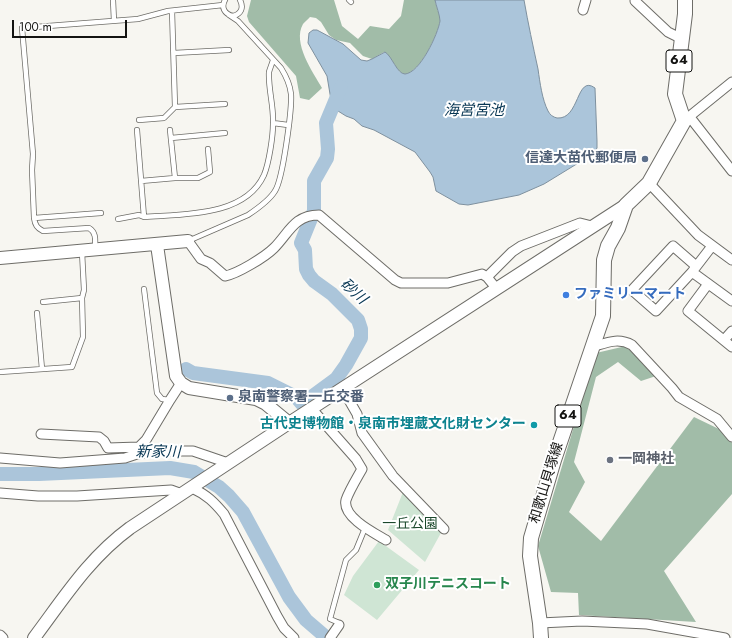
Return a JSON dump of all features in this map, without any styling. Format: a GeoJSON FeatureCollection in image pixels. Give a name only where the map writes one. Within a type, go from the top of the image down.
{"type":"FeatureCollection","features":[{"type":"Feature","properties":{"kind":"main road","name":"64"},"geometry":{"type":"LineString","coordinates":[[685,0],[685,14],[675,94],[687,118]]}},
{"type":"Feature","properties":{"kind":"main road","name":"和歌山貝塚線"},"geometry":{"type":"LineString","coordinates":[[540,631],[531,571],[531,538],[554,460],[591,347],[603,316],[604,260],[608,246],[618,228],[626,205],[649,183],[687,118]]}},
{"type":"Feature","properties":{"kind":"street"},"geometry":{"type":"LineString","coordinates":[[583,10],[586,0]]}},
{"type":"Feature","properties":{"kind":"street"},"geometry":{"type":"LineString","coordinates":[[635,1],[668,32],[682,39]]}},
{"type":"Feature","properties":{"kind":"street"},"geometry":{"type":"LineString","coordinates":[[732,82],[687,118],[732,171]]}},
{"type":"Feature","properties":{"kind":"street"},"geometry":{"type":"LineString","coordinates":[[649,183],[691,229],[732,260]]}},
{"type":"Feature","properties":{"kind":"street"},"geometry":{"type":"LineString","coordinates":[[34,638],[84,570],[106,547],[130,528],[311,408],[626,205]]}},
{"type":"Feature","properties":{"kind":"street"},"geometry":{"type":"LineString","coordinates":[[0,258],[82,252],[188,241],[201,259],[210,263],[225,276],[232,275],[266,255],[274,248],[288,230],[300,220],[313,215],[319,216],[395,280],[401,282],[448,283],[482,274],[487,277],[496,288]]}},
{"type":"Feature","properties":{"kind":"street"},"geometry":{"type":"LineString","coordinates":[[487,277],[512,252],[521,246],[580,223],[592,226]]}},
{"type":"Feature","properties":{"kind":"street"},"geometry":{"type":"LineString","coordinates":[[157,245],[176,376],[181,384],[190,388],[256,399],[266,404],[289,423]]}},
{"type":"Feature","properties":{"kind":"street"},"geometry":{"type":"LineString","coordinates":[[712,246],[694,269],[656,311],[632,290],[673,246],[694,269],[708,284],[732,301]]}},
{"type":"Feature","properties":{"kind":"street"},"geometry":{"type":"LineString","coordinates":[[708,284],[688,311],[732,347]]}},
{"type":"Feature","properties":{"kind":"street"},"geometry":{"type":"LineString","coordinates":[[724,340],[732,331]]}},
{"type":"Feature","properties":{"kind":"street"},"geometry":{"type":"LineString","coordinates":[[591,347],[611,342],[624,341],[632,345],[679,397],[717,419],[732,437]]}},
{"type":"Feature","properties":{"kind":"street"},"geometry":{"type":"LineString","coordinates":[[41,434],[99,437],[104,441],[108,448],[139,447],[146,440],[181,384]]}},
{"type":"Feature","properties":{"kind":"street"},"geometry":{"type":"LineString","coordinates":[[342,388],[357,414],[362,433],[371,446],[393,476],[444,529]]}},
{"type":"Feature","properties":{"kind":"street"},"geometry":{"type":"LineString","coordinates":[[311,408],[356,459],[362,469],[346,501],[348,512],[365,528],[386,540]]}},
{"type":"Feature","properties":{"kind":"street"},"geometry":{"type":"LineString","coordinates":[[0,458],[60,463],[125,458],[154,451],[193,452],[228,463]]}},
{"type":"Feature","properties":{"kind":"street"},"geometry":{"type":"LineString","coordinates":[[0,493],[38,496],[77,496],[171,490],[187,491],[206,495],[224,514],[277,616],[284,628],[294,638]]}},
{"type":"Feature","properties":{"kind":"street"},"geometry":{"type":"LineString","coordinates":[[540,631],[582,621],[647,624],[705,633],[725,638]]}},
{"type":"Feature","properties":{"kind":"street"},"geometry":{"type":"LineString","coordinates":[[330,638],[339,625]]}},
{"type":"Feature","properties":{"kind":"street"},"geometry":{"type":"LineString","coordinates":[[0,635],[3,638]]}},
{"type":"Feature","properties":{"kind":"lane"},"geometry":{"type":"LineString","coordinates":[[112,0],[114,21]]}},
{"type":"Feature","properties":{"kind":"lane"},"geometry":{"type":"LineString","coordinates":[[238,21],[242,6],[240,0]]}},
{"type":"Feature","properties":{"kind":"lane"},"geometry":{"type":"LineString","coordinates":[[96,250],[95,234],[89,228],[44,231],[38,229],[35,225],[32,170],[33,154],[22,28],[138,19],[172,11],[224,2],[225,12],[238,21],[273,60],[286,76],[289,84],[291,93],[288,125],[280,179],[276,191],[268,200],[248,215],[188,241]]}},
{"type":"Feature","properties":{"kind":"lane"},"geometry":{"type":"LineString","coordinates":[[172,11],[175,107]]}},
{"type":"Feature","properties":{"kind":"lane"},"geometry":{"type":"LineString","coordinates":[[229,15],[233,16],[240,12]]}},
{"type":"Feature","properties":{"kind":"lane"},"geometry":{"type":"LineString","coordinates":[[174,53],[228,50]]}},
{"type":"Feature","properties":{"kind":"lane"},"geometry":{"type":"LineString","coordinates":[[118,219],[139,215],[144,217],[204,213],[231,204],[251,193],[259,184],[267,166],[273,123],[269,71],[273,60]]}},
{"type":"Feature","properties":{"kind":"lane"},"geometry":{"type":"LineString","coordinates":[[139,120],[164,118],[175,107],[224,104]]}},
{"type":"Feature","properties":{"kind":"lane"},"geometry":{"type":"LineString","coordinates":[[273,123],[288,125]]}},
{"type":"Feature","properties":{"kind":"lane"},"geometry":{"type":"LineString","coordinates":[[137,130],[144,217]]}},
{"type":"Feature","properties":{"kind":"lane"},"geometry":{"type":"LineString","coordinates":[[170,130],[175,178]]}},
{"type":"Feature","properties":{"kind":"lane"},"geometry":{"type":"LineString","coordinates":[[171,138],[224,133]]}},
{"type":"Feature","properties":{"kind":"lane"},"geometry":{"type":"LineString","coordinates":[[141,181],[175,178],[198,178],[210,172],[208,149]]}},
{"type":"Feature","properties":{"kind":"lane"},"geometry":{"type":"LineString","coordinates":[[34,218],[101,213]]}},
{"type":"Feature","properties":{"kind":"lane"},"geometry":{"type":"LineString","coordinates":[[0,372],[72,367],[83,337],[82,298],[84,290],[82,252]]}},
{"type":"Feature","properties":{"kind":"lane"},"geometry":{"type":"LineString","coordinates":[[144,289],[156,393],[162,400],[170,400]]}},
{"type":"Feature","properties":{"kind":"lane"},"geometry":{"type":"LineString","coordinates":[[43,302],[82,298]]}},
{"type":"Feature","properties":{"kind":"lane"},"geometry":{"type":"LineString","coordinates":[[37,313],[42,369]]}},
{"type":"Feature","properties":{"kind":"lane"},"geometry":{"type":"LineString","coordinates":[[339,625],[330,618],[346,560],[356,550],[365,528]]}},
{"type":"Feature","properties":{"kind":"green space"},"geometry":{"type":"Polygon","coordinates":[[[251,0],[334,0],[342,26],[358,39],[370,26],[389,29],[401,16],[404,0],[435,0],[440,21],[436,35],[422,60],[411,72],[405,74],[399,71],[390,57],[384,52],[372,59],[363,56],[350,43],[336,40],[329,35],[321,22],[316,18],[310,17],[303,24],[300,32],[300,40],[309,66],[322,88],[309,100],[300,98],[296,76],[249,22],[247,16],[251,0]]]}},
{"type":"Feature","properties":{"kind":"green space"},"geometry":{"type":"Polygon","coordinates":[[[626,346],[656,376],[641,381],[618,362],[596,377],[574,462],[585,482],[569,512],[601,541],[694,417],[721,430],[732,443],[732,494],[664,571],[696,622],[579,615],[578,593],[551,592],[538,546],[596,353],[626,346]]]}},
{"type":"Feature","properties":{"kind":"green space","name":"一丘公園"},"geometry":{"type":"Polygon","coordinates":[[[403,492],[442,531],[425,562],[388,530],[403,492]]]}},
{"type":"Feature","properties":{"kind":"green space","name":"双子川テニスコート"},"geometry":{"type":"Polygon","coordinates":[[[379,541],[419,570],[377,620],[344,595],[353,576],[379,541]]]}},
{"type":"Feature","properties":{"kind":"water","name":"海営宮池"},"geometry":{"type":"Polygon","coordinates":[[[435,0],[524,0],[544,101],[550,114],[557,118],[564,117],[574,106],[584,87],[589,85],[595,88],[597,148],[593,154],[544,184],[519,195],[468,205],[459,204],[436,191],[433,177],[415,152],[374,130],[362,126],[354,119],[338,111],[331,100],[327,76],[308,43],[309,33],[313,30],[317,30],[343,44],[361,60],[367,61],[385,52],[388,54],[399,71],[405,74],[411,72],[417,67],[436,35],[440,21],[435,0]]]}},
{"type":"Feature","properties":{"kind":"waterway","name":"砂川"},"geometry":{"type":"LineString","coordinates":[[186,369],[193,373],[268,383],[296,397],[302,404],[336,379],[346,365],[361,338],[361,329],[358,320],[332,294],[314,281],[309,275],[306,269],[305,250],[301,243],[314,211],[314,181],[327,158],[328,149],[326,123],[341,87]]}},
{"type":"Feature","properties":{"kind":"waterway","name":"新家川"},"geometry":{"type":"LineString","coordinates":[[0,474],[39,474],[170,468],[194,472],[219,487],[243,512],[289,597],[306,620],[327,638]]}},
{"type":"Feature","properties":{"kind":"place","name":"信達大苗代郵便局"},"geometry":{"type":"Point","coordinates":[645,159]}},
{"type":"Feature","properties":{"kind":"place","name":"ファミリーマート"},"geometry":{"type":"Point","coordinates":[566,295]}},
{"type":"Feature","properties":{"kind":"place","name":"泉南警察署一丘交番"},"geometry":{"type":"Point","coordinates":[230,398]}},
{"type":"Feature","properties":{"kind":"place","name":"古代史博物館・泉南市埋蔵文化財センター"},"geometry":{"type":"Point","coordinates":[534,425]}},
{"type":"Feature","properties":{"kind":"place","name":"一岡神社"},"geometry":{"type":"Point","coordinates":[610,460]}},
{"type":"Feature","properties":{"kind":"place","name":"双子川テニスコート"},"geometry":{"type":"Point","coordinates":[377,585]}}]}
